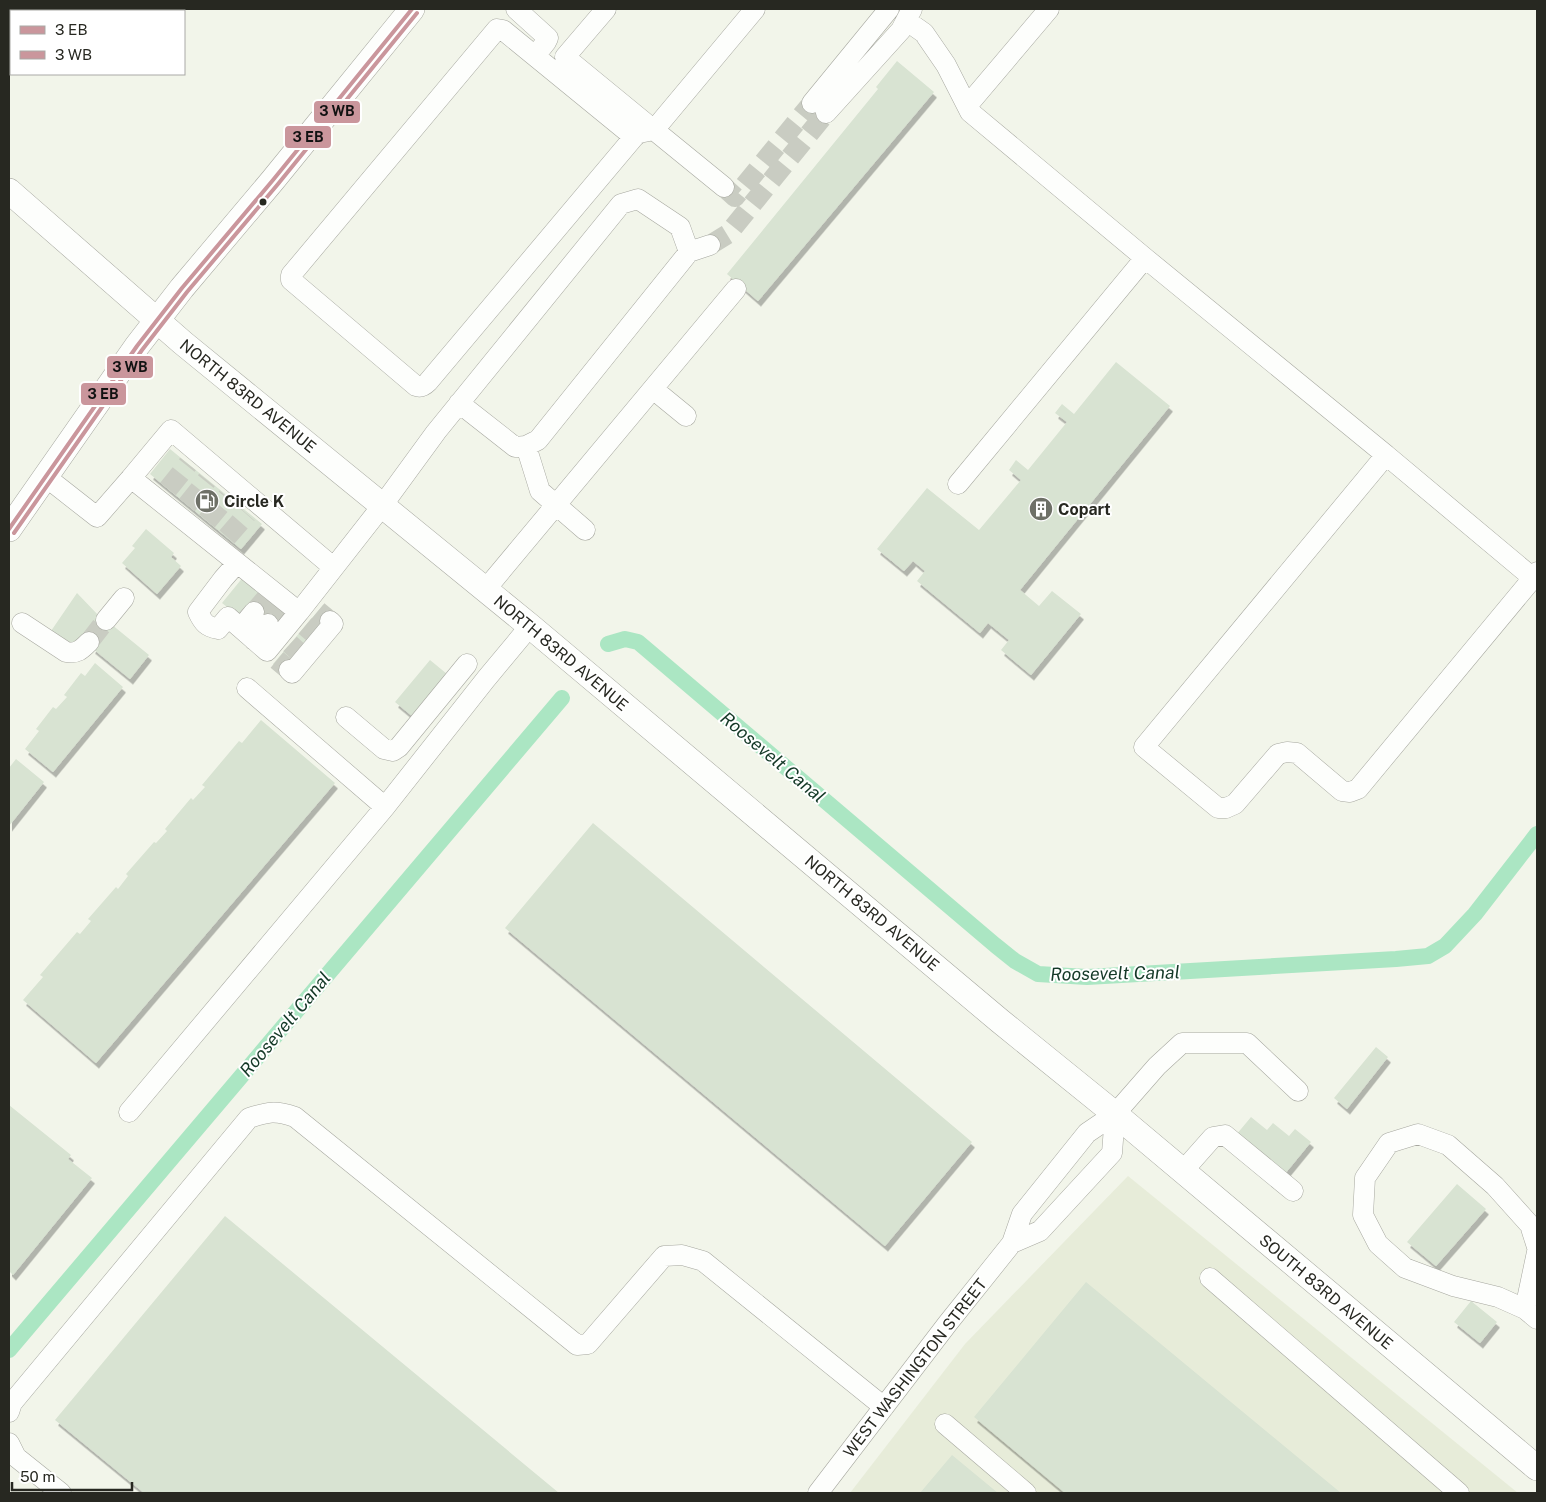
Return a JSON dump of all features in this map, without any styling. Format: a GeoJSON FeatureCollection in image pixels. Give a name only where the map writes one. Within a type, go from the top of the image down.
{"type":"FeatureCollection","features":[{"type":"Feature","properties":{"kind":"main road"},"geometry":{"type":"LineString","coordinates":[[9,529],[137,346],[412,9]]}},
{"type":"Feature","properties":{"kind":"main road","name":"NORTH 83RD AVENUE"},"geometry":{"type":"LineString","coordinates":[[9,191],[157,321],[530,626],[1000,1021],[1115,1114]]}},
{"type":"Feature","properties":{"kind":"main road","name":"SOUTH 83RD AVENUE"},"geometry":{"type":"LineString","coordinates":[[1115,1114],[1537,1468]]}},
{"type":"Feature","properties":{"kind":"street"},"geometry":{"type":"LineString","coordinates":[[516,9],[548,38],[534,56]]}},
{"type":"Feature","properties":{"kind":"street"},"geometry":{"type":"LineString","coordinates":[[606,9],[566,57],[724,187]]}},
{"type":"Feature","properties":{"kind":"street"},"geometry":{"type":"LineString","coordinates":[[634,137],[503,30],[497,29],[291,275],[292,283],[416,386],[423,386],[634,137],[639,133],[654,130],[755,9]]}},
{"type":"Feature","properties":{"kind":"street"},"geometry":{"type":"LineString","coordinates":[[889,9],[819,108],[901,30],[910,12],[946,65],[970,112],[1145,258],[1535,575],[1358,789],[1350,792],[1342,791],[1297,753],[1287,752],[1278,754],[1235,804],[1226,808],[1218,808],[1144,747],[1386,455]]}},
{"type":"Feature","properties":{"kind":"street"},"geometry":{"type":"LineString","coordinates":[[967,106],[1049,9]]}},
{"type":"Feature","properties":{"kind":"street"},"geometry":{"type":"LineString","coordinates":[[275,643],[382,506],[436,432],[621,204],[638,199],[680,227],[690,252]]}},
{"type":"Feature","properties":{"kind":"street"},"geometry":{"type":"LineString","coordinates":[[459,403],[515,447],[526,446],[538,440],[690,252],[710,245]]}},
{"type":"Feature","properties":{"kind":"street"},"geometry":{"type":"LineString","coordinates":[[958,484],[1145,258]]}},
{"type":"Feature","properties":{"kind":"street"},"geometry":{"type":"LineString","coordinates":[[485,590],[736,289]]}},
{"type":"Feature","properties":{"kind":"street"},"geometry":{"type":"LineString","coordinates":[[653,388],[686,416]]}},
{"type":"Feature","properties":{"kind":"street"},"geometry":{"type":"LineString","coordinates":[[46,477],[97,517],[171,430],[193,459],[231,491],[334,567]]}},
{"type":"Feature","properties":{"kind":"street"},"geometry":{"type":"LineString","coordinates":[[526,446],[540,491],[585,530]]}},
{"type":"Feature","properties":{"kind":"street"},"geometry":{"type":"LineString","coordinates":[[131,478],[163,494],[223,543],[237,563],[300,613]]}},
{"type":"Feature","properties":{"kind":"street"},"geometry":{"type":"LineString","coordinates":[[237,563],[198,612],[202,621],[210,628],[218,629],[228,617],[275,643]]}},
{"type":"Feature","properties":{"kind":"street"},"geometry":{"type":"LineString","coordinates":[[106,620],[124,598]]}},
{"type":"Feature","properties":{"kind":"street"},"geometry":{"type":"LineString","coordinates":[[275,643],[300,613]]}},
{"type":"Feature","properties":{"kind":"street"},"geometry":{"type":"LineString","coordinates":[[22,623],[66,652],[73,654],[81,651],[89,642]]}},
{"type":"Feature","properties":{"kind":"street"},"geometry":{"type":"LineString","coordinates":[[129,1112],[385,806],[530,626]]}},
{"type":"Feature","properties":{"kind":"street"},"geometry":{"type":"LineString","coordinates":[[346,717],[384,749],[393,750],[399,747],[468,664]]}},
{"type":"Feature","properties":{"kind":"street"},"geometry":{"type":"LineString","coordinates":[[247,688],[385,806]]}},
{"type":"Feature","properties":{"kind":"street"},"geometry":{"type":"LineString","coordinates":[[1115,1114],[1157,1066],[1182,1043],[1247,1043],[1298,1091]]}},
{"type":"Feature","properties":{"kind":"street"},"geometry":{"type":"LineString","coordinates":[[9,1412],[12,1403],[249,1118],[266,1113],[281,1112],[300,1121],[577,1345],[588,1344],[664,1256],[682,1255],[704,1261],[884,1407]]}},
{"type":"Feature","properties":{"kind":"street","name":"WEST WASHINGTON STREET"},"geometry":{"type":"LineString","coordinates":[[818,1493],[948,1323],[1012,1243],[1022,1214],[1087,1133],[1115,1114]]}},
{"type":"Feature","properties":{"kind":"street","name":"WEST WASHINGTON STREET"},"geometry":{"type":"LineString","coordinates":[[1012,1243],[1040,1231],[1112,1153],[1115,1114]]}},
{"type":"Feature","properties":{"kind":"street"},"geometry":{"type":"LineString","coordinates":[[1537,1247],[1530,1225],[1495,1186],[1448,1145],[1418,1134],[1389,1143],[1365,1178],[1363,1214],[1378,1244],[1405,1268],[1452,1286],[1498,1297],[1531,1314],[1537,1252]]}},
{"type":"Feature","properties":{"kind":"street"},"geometry":{"type":"LineString","coordinates":[[1182,1172],[1213,1137],[1225,1135],[1293,1191]]}},
{"type":"Feature","properties":{"kind":"street"},"geometry":{"type":"LineString","coordinates":[[1210,1278],[1459,1493]]}},
{"type":"Feature","properties":{"kind":"street"},"geometry":{"type":"LineString","coordinates":[[944,1424],[1026,1493]]}},
{"type":"Feature","properties":{"kind":"street"},"geometry":{"type":"LineString","coordinates":[[9,1442],[16,1457],[61,1493]]}},
{"type":"Feature","properties":{"kind":"shaded area"},"geometry":{"type":"Polygon","coordinates":[[[1128,1176],[1518,1493],[850,1493],[965,1344],[1128,1176]]]}},
{"type":"Feature","properties":{"kind":"building"},"geometry":{"type":"Polygon","coordinates":[[[897,61],[934,92],[758,301],[727,274],[878,89],[876,87],[897,61]]]}},
{"type":"Feature","properties":{"kind":"building","name":"Copart"},"geometry":{"type":"Polygon","coordinates":[[[1116,362],[1170,406],[1020,590],[1039,606],[1052,591],[1081,614],[1031,675],[1001,650],[1009,640],[988,623],[980,633],[917,581],[925,571],[913,561],[904,571],[877,549],[927,488],[979,530],[1021,480],[1009,470],[1016,460],[1028,470],[1067,422],[1055,413],[1062,404],[1074,414],[1116,362]]]}},
{"type":"Feature","properties":{"kind":"building","name":"Circle K"},"geometry":{"type":"Polygon","coordinates":[[[170,449],[262,524],[241,549],[150,474],[170,449]]]}},
{"type":"Feature","properties":{"kind":"building"},"geometry":{"type":"Polygon","coordinates":[[[146,529],[174,553],[171,557],[181,566],[157,594],[122,563],[135,548],[132,546],[146,529]]]}},
{"type":"Feature","properties":{"kind":"building"},"geometry":{"type":"Polygon","coordinates":[[[244,576],[286,611],[273,627],[246,605],[237,615],[222,603],[244,576]]]}},
{"type":"Feature","properties":{"kind":"building"},"geometry":{"type":"Polygon","coordinates":[[[77,593],[100,617],[75,647],[51,631],[77,593]]]}},
{"type":"Feature","properties":{"kind":"building"},"geometry":{"type":"Polygon","coordinates":[[[323,605],[335,616],[286,675],[273,664],[323,605]]]}},
{"type":"Feature","properties":{"kind":"building"},"geometry":{"type":"Polygon","coordinates":[[[111,624],[149,655],[130,679],[92,648],[111,624]]]}},
{"type":"Feature","properties":{"kind":"building"},"geometry":{"type":"Polygon","coordinates":[[[430,660],[447,674],[412,716],[395,702],[430,660]]]}},
{"type":"Feature","properties":{"kind":"building"},"geometry":{"type":"Polygon","coordinates":[[[95,663],[123,687],[53,772],[25,749],[39,731],[36,729],[53,707],[56,709],[67,697],[64,695],[81,673],[85,676],[95,663]]]}},
{"type":"Feature","properties":{"kind":"building"},"geometry":{"type":"Polygon","coordinates":[[[261,720],[335,783],[96,1063],[23,1000],[43,977],[40,975],[77,932],[80,934],[91,921],[88,919],[116,887],[118,889],[128,876],[126,874],[154,842],[156,843],[167,831],[165,829],[191,798],[193,800],[205,787],[202,785],[239,741],[242,743],[261,720]]]}},
{"type":"Feature","properties":{"kind":"building"},"geometry":{"type":"Polygon","coordinates":[[[16,759],[44,782],[9,826],[9,768],[16,759]]]}},
{"type":"Feature","properties":{"kind":"building"},"geometry":{"type":"Polygon","coordinates":[[[593,823],[972,1142],[885,1246],[505,928],[593,823]]]}},
{"type":"Feature","properties":{"kind":"building"},"geometry":{"type":"Polygon","coordinates":[[[1376,1047],[1388,1057],[1347,1109],[1334,1098],[1376,1047]]]}},
{"type":"Feature","properties":{"kind":"building"},"geometry":{"type":"Polygon","coordinates":[[[9,1105],[71,1155],[68,1159],[92,1178],[13,1275],[9,1271],[9,1105]]]}},
{"type":"Feature","properties":{"kind":"building"},"geometry":{"type":"Polygon","coordinates":[[[1251,1117],[1267,1130],[1273,1123],[1289,1136],[1295,1129],[1311,1142],[1284,1175],[1236,1135],[1251,1117]]]}},
{"type":"Feature","properties":{"kind":"building"},"geometry":{"type":"Polygon","coordinates":[[[1457,1184],[1486,1209],[1436,1266],[1407,1242],[1457,1184]]]}},
{"type":"Feature","properties":{"kind":"building"},"geometry":{"type":"Polygon","coordinates":[[[225,1216],[559,1493],[144,1493],[55,1420],[225,1216]]]}},
{"type":"Feature","properties":{"kind":"building"},"geometry":{"type":"Polygon","coordinates":[[[1086,1282],[1341,1493],[1065,1493],[974,1417],[1086,1282]]]}},
{"type":"Feature","properties":{"kind":"building"},"geometry":{"type":"Polygon","coordinates":[[[1471,1301],[1497,1322],[1480,1343],[1454,1322],[1471,1301]]]}},
{"type":"Feature","properties":{"kind":"building"},"geometry":{"type":"Polygon","coordinates":[[[952,1455],[998,1493],[920,1493],[952,1455]]]}},
{"type":"Feature","properties":{"kind":"waterway","name":"Roosevelt Canal"},"geometry":{"type":"LineString","coordinates":[[608,644],[625,639],[638,642],[995,945],[1015,961],[1038,974],[1087,977],[1428,956],[1445,946],[1475,914],[1537,834]]}},
{"type":"Feature","properties":{"kind":"waterway","name":"Roosevelt Canal"},"geometry":{"type":"LineString","coordinates":[[9,1350],[562,698]]}},
{"type":"Feature","properties":{"kind":"tunnel"},"geometry":{"type":"LineString","coordinates":[[724,187],[735,197],[812,103]]}},
{"type":"Feature","properties":{"kind":"tunnel"},"geometry":{"type":"LineString","coordinates":[[710,245],[728,234],[826,113]]}},
{"type":"Feature","properties":{"kind":"tunnel"},"geometry":{"type":"LineString","coordinates":[[168,489],[188,464]]}},
{"type":"Feature","properties":{"kind":"tunnel"},"geometry":{"type":"LineString","coordinates":[[187,505],[207,480]]}},
{"type":"Feature","properties":{"kind":"tunnel"},"geometry":{"type":"LineString","coordinates":[[207,521],[227,497]]}},
{"type":"Feature","properties":{"kind":"tunnel"},"geometry":{"type":"LineString","coordinates":[[227,537],[247,514]]}},
{"type":"Feature","properties":{"kind":"tunnel"},"geometry":{"type":"LineString","coordinates":[[254,612],[268,596]]}},
{"type":"Feature","properties":{"kind":"tunnel"},"geometry":{"type":"LineString","coordinates":[[268,624],[282,607]]}},
{"type":"Feature","properties":{"kind":"tunnel"},"geometry":{"type":"LineString","coordinates":[[318,611],[330,621]]}},
{"type":"Feature","properties":{"kind":"tunnel"},"geometry":{"type":"LineString","coordinates":[[89,642],[106,620]]}},
{"type":"Feature","properties":{"kind":"tunnel"},"geometry":{"type":"LineString","coordinates":[[305,626],[318,637]]}},
{"type":"Feature","properties":{"kind":"tunnel"},"geometry":{"type":"LineString","coordinates":[[290,644],[302,655]]}},
{"type":"Feature","properties":{"kind":"tunnel"},"geometry":{"type":"LineString","coordinates":[[277,660],[289,670]]}},
{"type":"Feature","properties":{"kind":"transit line"},"geometry":{"type":"LineString","coordinates":[[9,529],[137,346],[182,288],[273,180],[412,9]]}},
{"type":"Feature","properties":{"kind":"transit line"},"geometry":{"type":"LineString","coordinates":[[14,533],[142,350],[187,292],[278,184],[417,13]]}},
{"type":"Feature","properties":{"kind":"place","name":"Circle K"},"geometry":{"type":"Point","coordinates":[207,501]}},
{"type":"Feature","properties":{"kind":"place","name":"Copart"},"geometry":{"type":"Point","coordinates":[1041,509]}}]}
